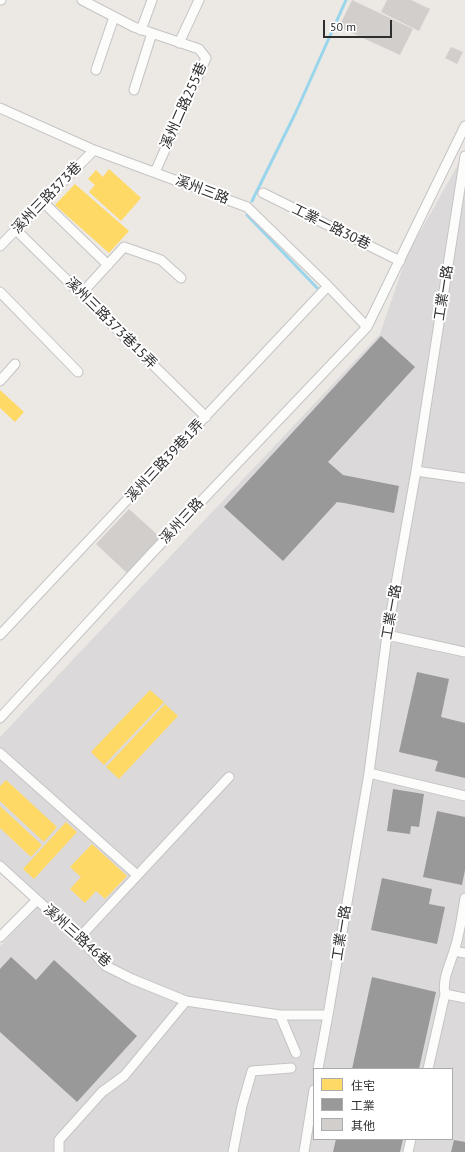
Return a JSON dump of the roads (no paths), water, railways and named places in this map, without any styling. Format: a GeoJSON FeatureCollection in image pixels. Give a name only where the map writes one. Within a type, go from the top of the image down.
{"type":"FeatureCollection","features":[{"type":"Feature","properties":{"kind":"street"},"geometry":{"type":"LineString","coordinates":[[141,30],[152,0]]}},
{"type":"Feature","properties":{"kind":"street"},"geometry":{"type":"LineString","coordinates":[[179,43],[199,0]]}},
{"type":"Feature","properties":{"kind":"street","name":"溪州二路255巷"},"geometry":{"type":"LineString","coordinates":[[87,1],[114,17],[141,30],[199,49],[206,58],[155,172]]}},
{"type":"Feature","properties":{"kind":"street"},"geometry":{"type":"LineString","coordinates":[[96,70],[114,17]]}},
{"type":"Feature","properties":{"kind":"street"},"geometry":{"type":"LineString","coordinates":[[134,90],[152,33]]}},
{"type":"Feature","properties":{"kind":"street","name":"溪州三路"},"geometry":{"type":"LineString","coordinates":[[0,108],[94,150],[247,207],[328,286],[367,327]]}},
{"type":"Feature","properties":{"kind":"street","name":"溪州三路"},"geometry":{"type":"LineString","coordinates":[[0,718],[162,542],[367,327],[465,126]]}},
{"type":"Feature","properties":{"kind":"street","name":"溪州三路373巷"},"geometry":{"type":"LineString","coordinates":[[0,246],[94,150]]}},
{"type":"Feature","properties":{"kind":"street","name":"工業一路"},"geometry":{"type":"LineString","coordinates":[[318,1068],[368,773],[387,635],[416,471],[465,156]]}},
{"type":"Feature","properties":{"kind":"street","name":"工業一路30巷"},"geometry":{"type":"LineString","coordinates":[[263,193],[400,261]]}},
{"type":"Feature","properties":{"kind":"street"},"geometry":{"type":"LineString","coordinates":[[43,202],[108,265]]}},
{"type":"Feature","properties":{"kind":"street","name":"溪州三路373巷15弄"},"geometry":{"type":"LineString","coordinates":[[16,230],[206,417]]}},
{"type":"Feature","properties":{"kind":"street"},"geometry":{"type":"LineString","coordinates":[[81,294],[124,247],[161,260],[181,278]]}},
{"type":"Feature","properties":{"kind":"street","name":"溪州三路39巷1弄"},"geometry":{"type":"LineString","coordinates":[[0,635],[328,286]]}},
{"type":"Feature","properties":{"kind":"street"},"geometry":{"type":"LineString","coordinates":[[0,292],[78,372]]}},
{"type":"Feature","properties":{"kind":"street"},"geometry":{"type":"LineString","coordinates":[[0,381],[15,364]]}},
{"type":"Feature","properties":{"kind":"street"},"geometry":{"type":"LineString","coordinates":[[416,471],[465,478]]}},
{"type":"Feature","properties":{"kind":"street"},"geometry":{"type":"LineString","coordinates":[[387,635],[465,652]]}},
{"type":"Feature","properties":{"kind":"street"},"geometry":{"type":"LineString","coordinates":[[0,753],[137,875]]}},
{"type":"Feature","properties":{"kind":"street"},"geometry":{"type":"LineString","coordinates":[[368,773],[465,796]]}},
{"type":"Feature","properties":{"kind":"street"},"geometry":{"type":"LineString","coordinates":[[79,938],[229,777]]}},
{"type":"Feature","properties":{"kind":"street","name":"溪州三路46巷"},"geometry":{"type":"LineString","coordinates":[[0,866],[79,938],[106,966],[132,979],[186,1001],[280,1015],[328,1015]]}},
{"type":"Feature","properties":{"kind":"street"},"geometry":{"type":"LineString","coordinates":[[428,1068],[445,994],[444,987],[450,960],[454,951],[465,898]]}},
{"type":"Feature","properties":{"kind":"street"},"geometry":{"type":"LineString","coordinates":[[0,937],[36,900]]}},
{"type":"Feature","properties":{"kind":"street"},"geometry":{"type":"LineString","coordinates":[[454,951],[465,954]]}},
{"type":"Feature","properties":{"kind":"street"},"geometry":{"type":"LineString","coordinates":[[445,994],[465,998]]}},
{"type":"Feature","properties":{"kind":"street"},"geometry":{"type":"LineString","coordinates":[[59,1152],[59,1140],[102,1092],[124,1076],[186,1001]]}},
{"type":"Feature","properties":{"kind":"street"},"geometry":{"type":"LineString","coordinates":[[280,1015],[296,1053]]}},
{"type":"Feature","properties":{"kind":"street"},"geometry":{"type":"LineString","coordinates":[[233,1152],[242,1106],[252,1071],[291,1068]]}},
{"type":"Feature","properties":{"kind":"street"},"geometry":{"type":"LineString","coordinates":[[304,1152],[313,1096]]}},
{"type":"Feature","properties":{"kind":"street"},"geometry":{"type":"LineString","coordinates":[[408,1152],[411,1140]]}},
{"type":"Feature","properties":{"kind":"waterway"},"geometry":{"type":"LineString","coordinates":[[252,201],[296,112],[346,0]]}},
{"type":"Feature","properties":{"kind":"waterway"},"geometry":{"type":"LineString","coordinates":[[247,215],[320,291]]}}]}
